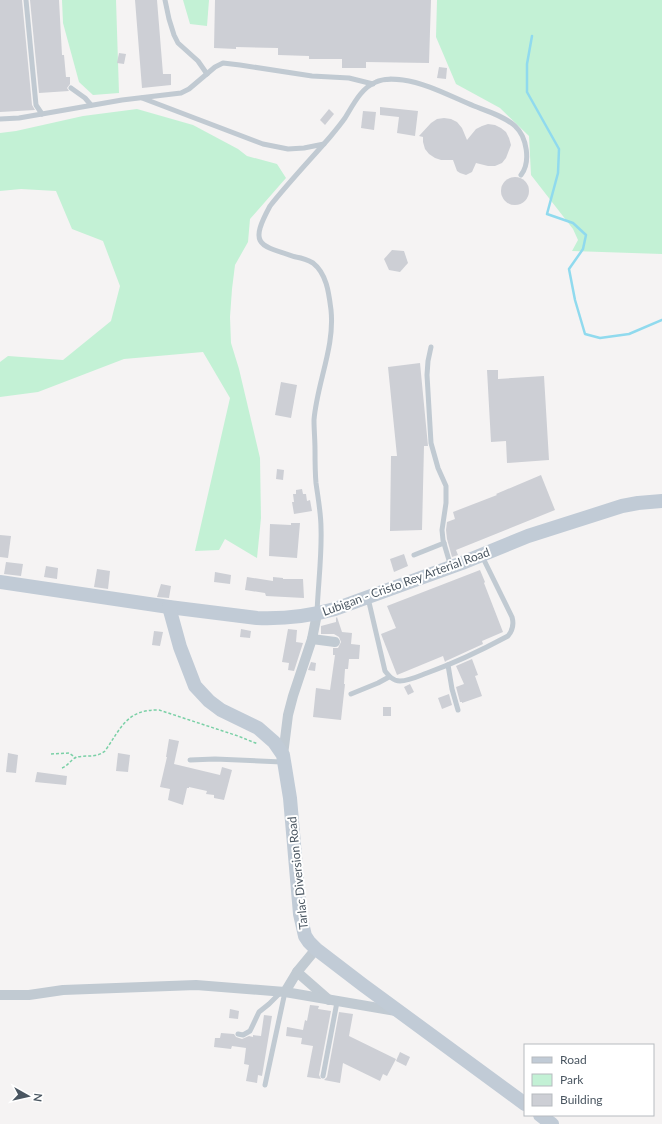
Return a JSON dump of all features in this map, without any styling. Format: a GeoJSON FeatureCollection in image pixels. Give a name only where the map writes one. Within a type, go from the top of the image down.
{"type":"FeatureCollection","features":[{"type":"Feature","properties":{"kind":"main road","name":"Lubigan - Cristo Rey Arterial Road"},"geometry":{"type":"LineString","coordinates":[[0,582],[169,607],[270,618],[317,614],[335,609],[451,567],[528,536],[622,506],[662,501]]}},
{"type":"Feature","properties":{"kind":"main road"},"geometry":{"type":"LineString","coordinates":[[169,607],[180,648],[195,686],[209,701],[222,710],[258,728],[274,742],[284,758]]}},
{"type":"Feature","properties":{"kind":"main road","name":"Tarlac Diversion Road"},"geometry":{"type":"LineString","coordinates":[[284,758],[301,920],[305,936],[316,949],[524,1103]]}},
{"type":"Feature","properties":{"kind":"main road"},"geometry":{"type":"LineString","coordinates":[[541,1116],[552,1124]]}},
{"type":"Feature","properties":{"kind":"street"},"geometry":{"type":"LineString","coordinates":[[284,758],[288,715],[312,639],[317,614]]}},
{"type":"Feature","properties":{"kind":"street"},"geometry":{"type":"LineString","coordinates":[[312,639],[335,642]]}},
{"type":"Feature","properties":{"kind":"street"},"geometry":{"type":"LineString","coordinates":[[283,992],[316,949]]}},
{"type":"Feature","properties":{"kind":"street"},"geometry":{"type":"LineString","coordinates":[[297,972],[333,1001]]}},
{"type":"Feature","properties":{"kind":"street"},"geometry":{"type":"LineString","coordinates":[[0,995],[30,995],[76,990],[196,985],[283,992],[398,1011]]}},
{"type":"Feature","properties":{"kind":"lane"},"geometry":{"type":"LineString","coordinates":[[26,0],[36,105],[42,114]]}},
{"type":"Feature","properties":{"kind":"lane"},"geometry":{"type":"LineString","coordinates":[[165,0],[171,25],[178,43],[198,61],[207,74]]}},
{"type":"Feature","properties":{"kind":"lane"},"geometry":{"type":"LineString","coordinates":[[0,119],[19,118],[91,105],[180,93],[189,89],[215,67],[223,63],[312,76],[349,78],[373,84]]}},
{"type":"Feature","properties":{"kind":"lane"},"geometry":{"type":"LineString","coordinates":[[317,614],[321,529],[320,507],[316,482],[314,420],[332,329],[331,309],[326,283],[316,266],[304,259],[268,248],[261,243],[259,229],[262,222],[270,206],[324,144],[344,119],[357,98],[366,88],[376,82],[390,79],[404,80],[438,91],[501,117],[515,126],[523,137],[526,147],[526,161],[521,176]]}},
{"type":"Feature","properties":{"kind":"lane"},"geometry":{"type":"LineString","coordinates":[[71,88],[85,98],[91,105]]}},
{"type":"Feature","properties":{"kind":"lane"},"geometry":{"type":"LineString","coordinates":[[141,98],[263,144],[288,149],[304,148],[324,144]]}},
{"type":"Feature","properties":{"kind":"lane"},"geometry":{"type":"LineString","coordinates":[[431,347],[427,375],[432,443],[438,468],[445,482],[447,493],[442,530],[451,567]]}},
{"type":"Feature","properties":{"kind":"lane"},"geometry":{"type":"LineString","coordinates":[[414,555],[444,543]]}},
{"type":"Feature","properties":{"kind":"lane"},"geometry":{"type":"LineString","coordinates":[[367,597],[385,671],[389,677],[400,681],[412,679],[476,653],[508,636],[512,632],[512,617],[482,555]]}},
{"type":"Feature","properties":{"kind":"lane"},"geometry":{"type":"LineString","coordinates":[[448,665],[452,690],[458,710]]}},
{"type":"Feature","properties":{"kind":"lane"},"geometry":{"type":"LineString","coordinates":[[352,694],[389,677]]}},
{"type":"Feature","properties":{"kind":"lane"},"geometry":{"type":"LineString","coordinates":[[190,760],[284,758]]}},
{"type":"Feature","properties":{"kind":"lane"},"geometry":{"type":"LineString","coordinates":[[238,1034],[244,1035],[250,1031],[259,1012],[283,992]]}},
{"type":"Feature","properties":{"kind":"lane"},"geometry":{"type":"LineString","coordinates":[[265,1085],[283,992]]}},
{"type":"Feature","properties":{"kind":"lane"},"geometry":{"type":"LineString","coordinates":[[323,1076],[333,1001]]}},
{"type":"Feature","properties":{"kind":"path"},"geometry":{"type":"LineString","coordinates":[[62,768],[76,758],[101,754],[105,751],[126,720],[138,713],[150,710],[159,710],[238,736],[264,747]]}},
{"type":"Feature","properties":{"kind":"path"},"geometry":{"type":"LineString","coordinates":[[51,754],[69,753],[76,758]]}},
{"type":"Feature","properties":{"kind":"green space"},"geometry":{"type":"Polygon","coordinates":[[[62,0],[116,0],[119,93],[93,95],[79,82],[63,23],[62,0]]]}},
{"type":"Feature","properties":{"kind":"green space"},"geometry":{"type":"Polygon","coordinates":[[[183,0],[209,0],[207,26],[190,24],[183,0]]]}},
{"type":"Feature","properties":{"kind":"green space"},"geometry":{"type":"Polygon","coordinates":[[[437,0],[662,0],[662,254],[572,251],[578,240],[573,229],[531,175],[529,136],[500,108],[456,84],[436,37],[437,0]]]}},
{"type":"Feature","properties":{"kind":"green space"},"geometry":{"type":"Polygon","coordinates":[[[137,109],[193,125],[238,149],[247,156],[277,164],[286,178],[250,219],[248,242],[235,265],[232,289],[230,317],[231,343],[239,369],[260,458],[261,518],[257,558],[225,539],[219,550],[195,551],[230,398],[203,352],[124,359],[38,392],[0,397],[0,362],[8,356],[63,360],[111,321],[120,286],[103,241],[72,229],[56,191],[21,189],[0,191],[0,133],[16,131],[83,116],[137,109]]]}},
{"type":"Feature","properties":{"kind":"building"},"geometry":{"type":"Polygon","coordinates":[[[0,0],[22,0],[32,105],[35,110],[0,112],[0,0]]]}},
{"type":"Feature","properties":{"kind":"building"},"geometry":{"type":"Polygon","coordinates":[[[30,0],[59,0],[62,55],[64,55],[66,77],[70,77],[70,84],[67,88],[69,91],[39,93],[30,0]]]}},
{"type":"Feature","properties":{"kind":"building"},"geometry":{"type":"Polygon","coordinates":[[[135,0],[157,0],[163,74],[171,74],[171,85],[142,88],[135,0]]]}},
{"type":"Feature","properties":{"kind":"building"},"geometry":{"type":"Polygon","coordinates":[[[215,0],[431,0],[429,63],[366,62],[366,68],[342,68],[342,59],[309,59],[309,56],[278,55],[278,48],[214,48],[215,0]]]}},
{"type":"Feature","properties":{"kind":"building"},"geometry":{"type":"Polygon","coordinates":[[[119,53],[126,54],[124,64],[117,63],[119,53]]]}},
{"type":"Feature","properties":{"kind":"building"},"geometry":{"type":"Polygon","coordinates":[[[439,67],[447,68],[446,79],[437,78],[439,67]]]}},
{"type":"Feature","properties":{"kind":"building"},"geometry":{"type":"Polygon","coordinates":[[[380,107],[418,111],[415,136],[397,133],[399,117],[380,115],[380,107]]]}},
{"type":"Feature","properties":{"kind":"building"},"geometry":{"type":"Polygon","coordinates":[[[329,109],[334,114],[325,125],[320,120],[329,109]]]}},
{"type":"Feature","properties":{"kind":"building"},"geometry":{"type":"Polygon","coordinates":[[[363,111],[376,112],[374,130],[361,128],[363,111]]]}},
{"type":"Feature","properties":{"kind":"building"},"geometry":{"type":"Polygon","coordinates":[[[444,118],[457,122],[462,128],[467,140],[476,129],[482,126],[488,124],[501,128],[506,132],[511,145],[506,158],[502,163],[495,166],[476,163],[472,172],[466,175],[457,171],[453,160],[441,160],[435,158],[425,149],[423,137],[419,136],[431,123],[437,119],[444,118]]]}},
{"type":"Feature","properties":{"kind":"building"},"geometry":{"type":"Polygon","coordinates":[[[515,177],[525,181],[529,191],[525,201],[515,205],[505,201],[501,191],[505,181],[515,177]]]}},
{"type":"Feature","properties":{"kind":"building"},"geometry":{"type":"Polygon","coordinates":[[[392,250],[404,251],[408,263],[400,272],[389,270],[384,259],[392,250]]]}},
{"type":"Feature","properties":{"kind":"building"},"geometry":{"type":"Polygon","coordinates":[[[420,363],[428,446],[424,446],[422,530],[390,531],[391,456],[397,456],[388,367],[420,363]]]}},
{"type":"Feature","properties":{"kind":"building"},"geometry":{"type":"Polygon","coordinates":[[[487,370],[498,370],[498,379],[544,376],[549,460],[507,463],[506,441],[491,442],[487,370]]]}},
{"type":"Feature","properties":{"kind":"building"},"geometry":{"type":"Polygon","coordinates":[[[281,382],[297,385],[291,418],[275,415],[281,382]]]}},
{"type":"Feature","properties":{"kind":"building"},"geometry":{"type":"Polygon","coordinates":[[[277,469],[284,470],[283,480],[276,479],[277,469]]]}},
{"type":"Feature","properties":{"kind":"building"},"geometry":{"type":"Polygon","coordinates":[[[541,475],[555,510],[456,550],[458,555],[452,557],[446,530],[447,522],[455,519],[453,512],[497,495],[496,494],[541,475]]]}},
{"type":"Feature","properties":{"kind":"building"},"geometry":{"type":"Polygon","coordinates":[[[302,489],[303,494],[306,494],[307,501],[310,500],[312,511],[294,514],[292,502],[294,502],[293,494],[296,494],[296,490],[302,489]]]}},
{"type":"Feature","properties":{"kind":"building"},"geometry":{"type":"Polygon","coordinates":[[[291,523],[300,523],[297,558],[269,556],[270,524],[291,525],[291,523]]]}},
{"type":"Feature","properties":{"kind":"building"},"geometry":{"type":"Polygon","coordinates":[[[0,535],[11,536],[8,558],[0,557],[0,535]]]}},
{"type":"Feature","properties":{"kind":"building"},"geometry":{"type":"Polygon","coordinates":[[[404,554],[408,566],[394,572],[390,559],[404,554]]]}},
{"type":"Feature","properties":{"kind":"building"},"geometry":{"type":"Polygon","coordinates":[[[6,562],[23,564],[21,576],[4,574],[6,562]]]}},
{"type":"Feature","properties":{"kind":"building"},"geometry":{"type":"Polygon","coordinates":[[[46,566],[58,568],[57,579],[44,577],[46,566]]]}},
{"type":"Feature","properties":{"kind":"building"},"geometry":{"type":"Polygon","coordinates":[[[97,569],[110,571],[108,589],[94,587],[97,569]]]}},
{"type":"Feature","properties":{"kind":"building"},"geometry":{"type":"Polygon","coordinates":[[[480,570],[503,632],[482,641],[483,644],[445,662],[443,656],[397,675],[381,634],[396,628],[387,606],[480,570]]]}},
{"type":"Feature","properties":{"kind":"building"},"geometry":{"type":"Polygon","coordinates":[[[215,572],[231,575],[230,584],[214,582],[215,572]]]}},
{"type":"Feature","properties":{"kind":"building"},"geometry":{"type":"Polygon","coordinates":[[[247,577],[273,581],[273,577],[283,579],[303,579],[304,598],[266,596],[265,593],[245,590],[247,577]]]}},
{"type":"Feature","properties":{"kind":"building"},"geometry":{"type":"Polygon","coordinates":[[[161,584],[171,586],[169,598],[157,597],[161,584]]]}},
{"type":"Feature","properties":{"kind":"building"},"geometry":{"type":"Polygon","coordinates":[[[337,617],[342,632],[352,633],[351,644],[360,645],[359,659],[349,659],[348,669],[345,669],[341,720],[313,717],[316,688],[330,690],[335,655],[333,655],[333,648],[338,648],[341,642],[339,637],[334,634],[321,634],[321,626],[336,622],[337,617]]]}},
{"type":"Feature","properties":{"kind":"building"},"geometry":{"type":"Polygon","coordinates":[[[241,629],[251,631],[250,638],[240,637],[241,629]]]}},
{"type":"Feature","properties":{"kind":"building"},"geometry":{"type":"Polygon","coordinates":[[[288,629],[297,630],[296,642],[303,643],[294,671],[288,670],[289,663],[282,662],[288,629]]]}},
{"type":"Feature","properties":{"kind":"building"},"geometry":{"type":"Polygon","coordinates":[[[154,631],[163,632],[160,646],[152,645],[154,631]]]}},
{"type":"Feature","properties":{"kind":"building"},"geometry":{"type":"Polygon","coordinates":[[[472,659],[478,675],[475,676],[482,696],[462,703],[460,702],[456,687],[464,684],[456,666],[472,659]]]}},
{"type":"Feature","properties":{"kind":"building"},"geometry":{"type":"Polygon","coordinates":[[[311,662],[316,663],[315,671],[308,670],[311,662]]]}},
{"type":"Feature","properties":{"kind":"building"},"geometry":{"type":"Polygon","coordinates":[[[410,684],[414,692],[408,695],[404,687],[410,684]]]}},
{"type":"Feature","properties":{"kind":"building"},"geometry":{"type":"Polygon","coordinates":[[[449,694],[452,705],[442,709],[438,698],[449,694]]]}},
{"type":"Feature","properties":{"kind":"building"},"geometry":{"type":"Polygon","coordinates":[[[383,707],[391,707],[391,716],[383,716],[383,707]]]}},
{"type":"Feature","properties":{"kind":"building"},"geometry":{"type":"Polygon","coordinates":[[[169,739],[179,741],[174,764],[220,775],[222,767],[232,770],[224,800],[214,798],[214,795],[206,794],[207,791],[189,787],[187,788],[183,805],[168,800],[170,789],[160,787],[167,757],[169,739]]]}},
{"type":"Feature","properties":{"kind":"building"},"geometry":{"type":"Polygon","coordinates":[[[8,753],[18,755],[16,773],[6,772],[8,753]]]}},
{"type":"Feature","properties":{"kind":"building"},"geometry":{"type":"Polygon","coordinates":[[[118,753],[130,755],[128,772],[116,771],[118,753]]]}},
{"type":"Feature","properties":{"kind":"building"},"geometry":{"type":"Polygon","coordinates":[[[37,772],[67,776],[66,785],[35,782],[37,772]]]}},
{"type":"Feature","properties":{"kind":"building"},"geometry":{"type":"Polygon","coordinates":[[[310,1005],[319,1006],[318,1009],[331,1011],[319,1075],[321,1079],[307,1077],[313,1046],[301,1044],[302,1038],[286,1036],[287,1027],[303,1030],[305,1020],[307,1021],[310,1005]]]}},
{"type":"Feature","properties":{"kind":"building"},"geometry":{"type":"Polygon","coordinates":[[[230,1009],[239,1011],[238,1019],[229,1018],[230,1009]]]}},
{"type":"Feature","properties":{"kind":"building"},"geometry":{"type":"Polygon","coordinates":[[[339,1012],[353,1014],[349,1036],[396,1059],[387,1076],[383,1074],[380,1081],[343,1063],[340,1083],[324,1080],[327,1077],[339,1012]]]}},
{"type":"Feature","properties":{"kind":"building"},"geometry":{"type":"Polygon","coordinates":[[[264,1015],[272,1016],[262,1076],[258,1075],[257,1083],[246,1081],[249,1065],[244,1064],[246,1048],[232,1046],[231,1049],[214,1047],[215,1038],[220,1038],[221,1033],[234,1034],[236,1037],[242,1039],[249,1036],[253,1037],[253,1035],[261,1036],[264,1015]]]}},
{"type":"Feature","properties":{"kind":"building"},"geometry":{"type":"Polygon","coordinates":[[[400,1052],[410,1057],[406,1066],[396,1061],[400,1052]]]}},
{"type":"Feature","properties":{"kind":"waterway"},"geometry":{"type":"LineString","coordinates":[[532,36],[527,64],[527,92],[559,149],[558,173],[547,214],[573,223],[586,235],[583,249],[569,269],[575,300],[585,334],[600,338],[629,334],[662,320]]}}]}
